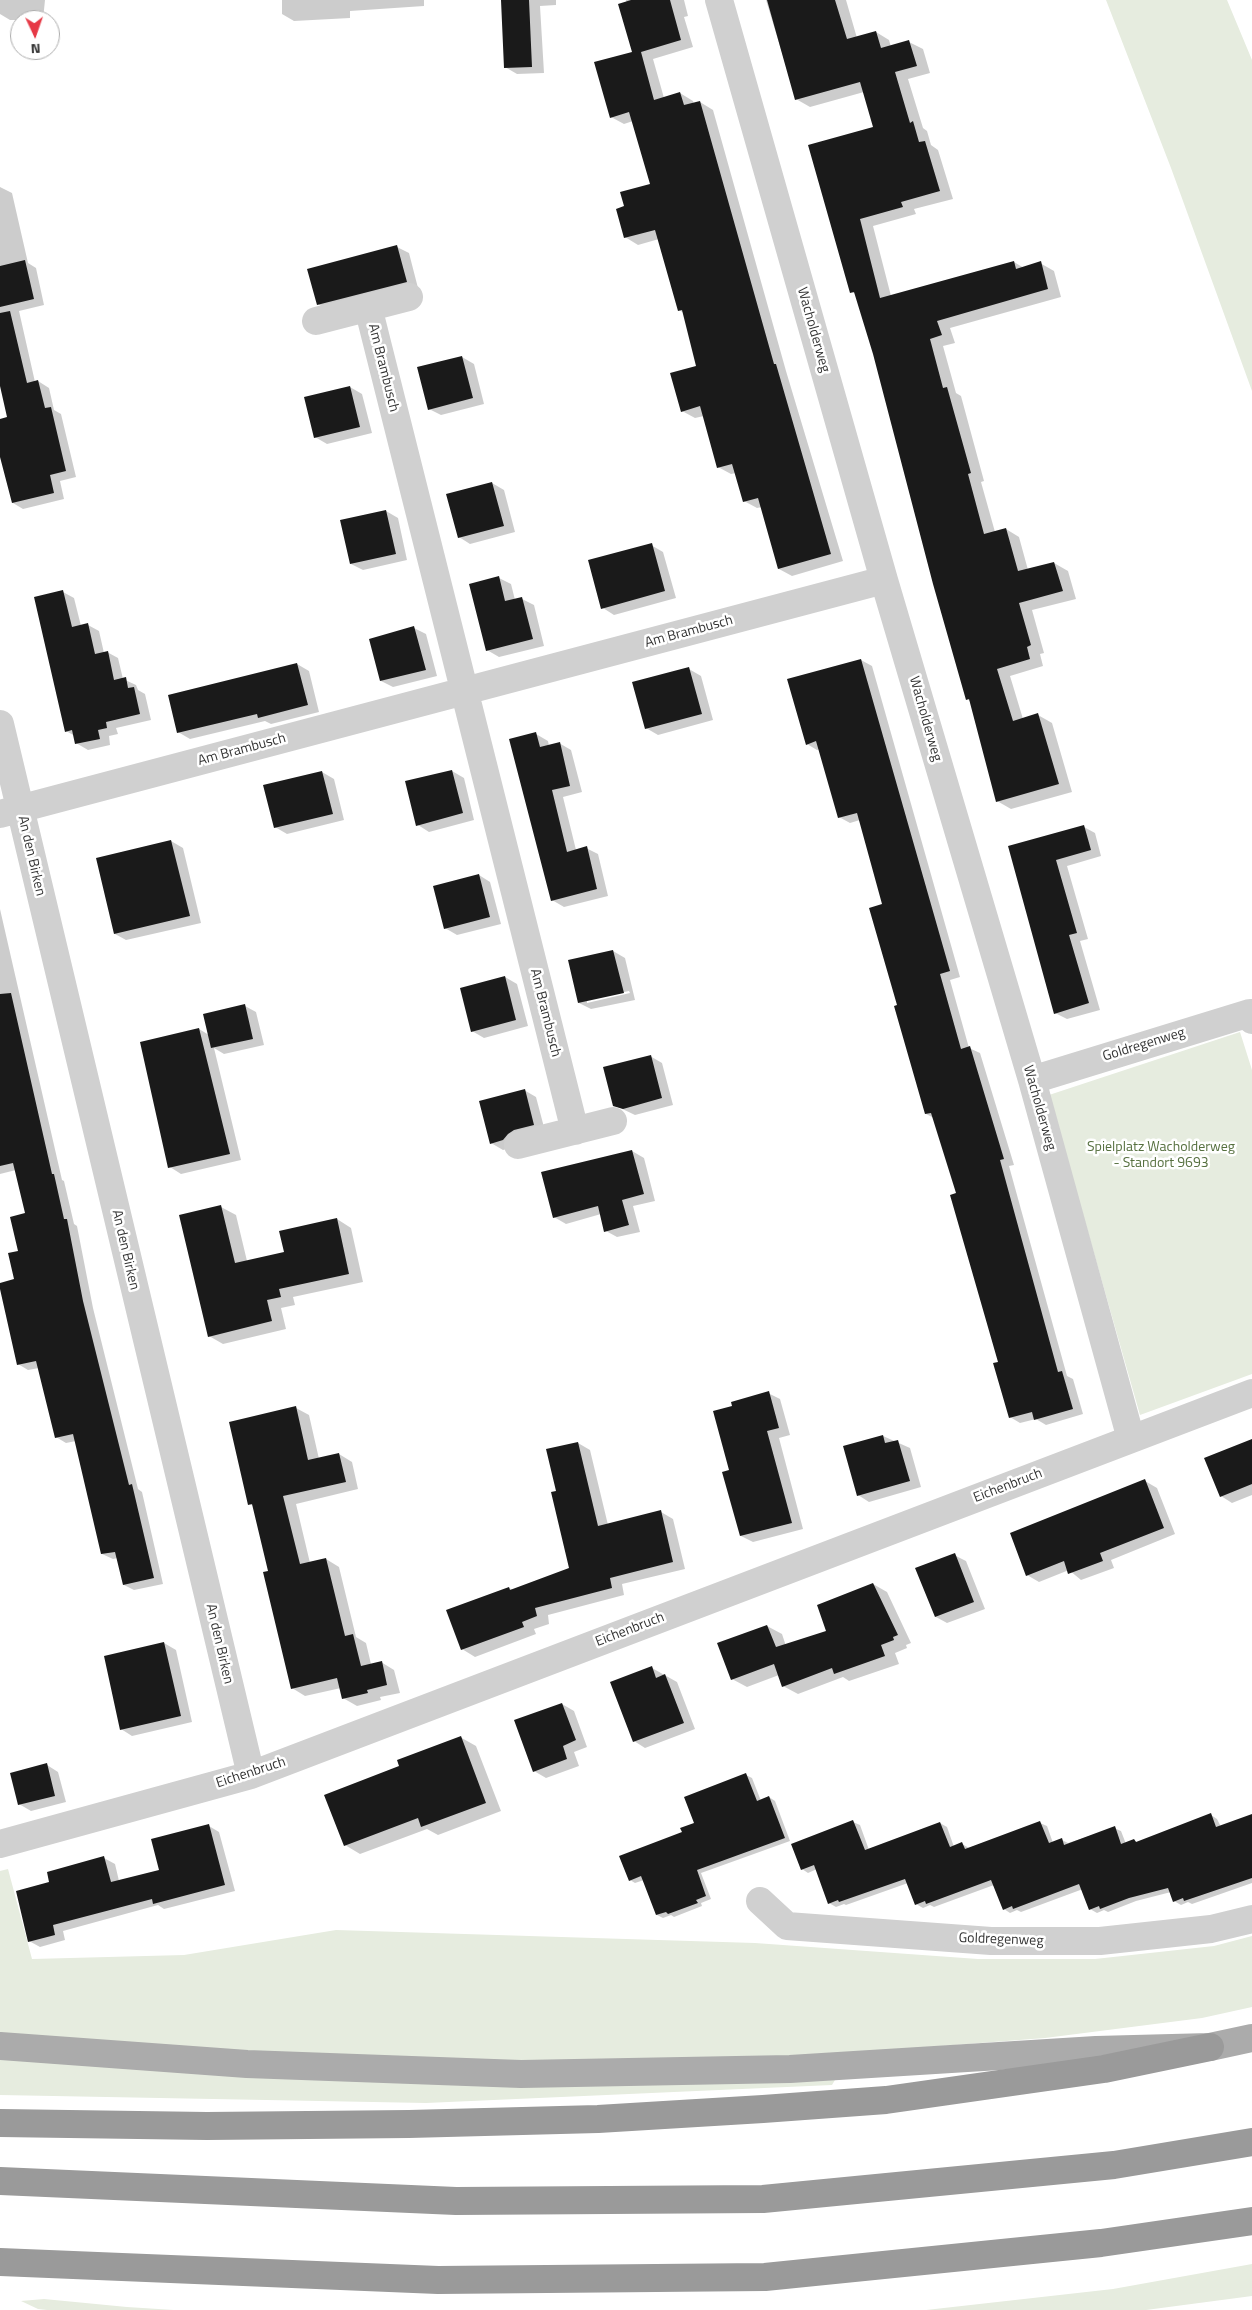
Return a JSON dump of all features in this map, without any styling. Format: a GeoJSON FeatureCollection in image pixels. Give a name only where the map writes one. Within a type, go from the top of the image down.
{"type":"FeatureCollection","features":[{"type":"Feature","properties":{"kind":"highway"},"geometry":{"type":"LineString","coordinates":[[0,2123],[207,2126],[409,2124],[598,2119],[763,2109],[896,2098],[1104,2069],[1210,2047]]}},
{"type":"Feature","properties":{"kind":"highway"},"geometry":{"type":"LineString","coordinates":[[0,2181],[456,2201],[763,2199],[1114,2165],[1252,2142]]}},
{"type":"Feature","properties":{"kind":"highway"},"geometry":{"type":"LineString","coordinates":[[0,2262],[438,2280],[765,2277],[1101,2242],[1252,2221]]}},
{"type":"Feature","properties":{"kind":"main road"},"geometry":{"type":"LineString","coordinates":[[0,2046],[247,2064],[521,2074],[790,2069],[1096,2050],[1210,2047],[1252,2038]]}},
{"type":"Feature","properties":{"kind":"street","name":"Wacholderweg"},"geometry":{"type":"LineString","coordinates":[[719,0],[884,580],[1032,1080],[1131,1439]]}},
{"type":"Feature","properties":{"kind":"street","name":"Am Brambusch"},"geometry":{"type":"LineString","coordinates":[[316,320],[409,297]]}},
{"type":"Feature","properties":{"kind":"street","name":"Am Brambusch"},"geometry":{"type":"LineString","coordinates":[[368,308],[575,1131]]}},
{"type":"Feature","properties":{"kind":"street","name":"Am Brambusch"},"geometry":{"type":"LineString","coordinates":[[10,812],[884,580]]}},
{"type":"Feature","properties":{"kind":"street","name":"An den Birken"},"geometry":{"type":"LineString","coordinates":[[0,724],[10,812],[251,1775]]}},
{"type":"Feature","properties":{"kind":"street","name":"Goldregenweg"},"geometry":{"type":"LineString","coordinates":[[1032,1080],[1250,1013],[1252,1020]]}},
{"type":"Feature","properties":{"kind":"street"},"geometry":{"type":"LineString","coordinates":[[518,1145],[613,1121]]}},
{"type":"Feature","properties":{"kind":"street","name":"Eichenbruch"},"geometry":{"type":"LineString","coordinates":[[0,1844],[251,1775],[1252,1394]]}},
{"type":"Feature","properties":{"kind":"street","name":"Goldregenweg"},"geometry":{"type":"LineString","coordinates":[[760,1901],[786,1926],[990,1941],[1100,1941],[1211,1929],[1252,1919]]}},
{"type":"Feature","properties":{"kind":"green space"},"geometry":{"type":"Polygon","coordinates":[[[1106,0],[1227,0],[1252,60],[1252,391],[1171,168],[1106,0]]]}},
{"type":"Feature","properties":{"kind":"green space","name":"Spielplatz Wacholderweg - Standort 9693"},"geometry":{"type":"Polygon","coordinates":[[[1240,1032],[1252,1070],[1252,1374],[1140,1415],[1049,1095],[1240,1032]]]}},
{"type":"Feature","properties":{"kind":"green space"},"geometry":{"type":"Polygon","coordinates":[[[8,1869],[32,1959],[184,1955],[336,1930],[755,1943],[978,1959],[1095,1959],[1214,1946],[1252,1936],[1252,2007],[1202,2018],[1045,2038],[851,2053],[832,2085],[426,2103],[0,2095],[0,1871],[8,1869]]]}},
{"type":"Feature","properties":{"kind":"green space"},"geometry":{"type":"Polygon","coordinates":[[[1252,2264],[1252,2296],[1146,2310],[926,2310],[1113,2289],[1252,2264]]]}},
{"type":"Feature","properties":{"kind":"green space"},"geometry":{"type":"Polygon","coordinates":[[[44,2299],[174,2310],[47,2310],[38,2309],[21,2301],[44,2299]]]}},
{"type":"Feature","properties":{"kind":"building"},"geometry":{"type":"Polygon","coordinates":[[[501,0],[529,0],[532,67],[504,68],[501,0]]]}},
{"type":"Feature","properties":{"kind":"building"},"geometry":{"type":"Polygon","coordinates":[[[631,0],[670,0],[681,40],[641,52],[654,100],[680,92],[684,105],[700,101],[774,364],[776,364],[831,554],[778,569],[758,498],[743,502],[732,464],[717,468],[700,406],[681,412],[670,373],[696,366],[682,310],[678,311],[655,230],[624,238],[616,209],[624,206],[620,192],[650,184],[629,112],[610,118],[594,62],[632,52],[618,4],[631,0]]]}},
{"type":"Feature","properties":{"kind":"building"},"geometry":{"type":"Polygon","coordinates":[[[767,0],[835,0],[847,39],[876,31],[881,48],[909,40],[917,66],[895,72],[910,123],[913,121],[919,142],[925,141],[940,191],[901,202],[903,207],[860,219],[880,298],[1014,261],[1016,269],[1041,261],[1048,289],[937,321],[942,335],[930,339],[943,388],[947,387],[971,473],[968,474],[984,534],[1006,528],[1018,571],[1054,562],[1063,591],[1019,603],[1031,645],[1027,647],[1030,659],[997,669],[1013,721],[1038,713],[1059,784],[996,802],[969,699],[966,700],[933,584],[873,354],[854,292],[850,293],[808,145],[873,127],[860,82],[795,100],[767,0]]]}},
{"type":"Feature","properties":{"kind":"building"},"geometry":{"type":"Polygon","coordinates":[[[397,245],[407,282],[317,305],[307,269],[397,245]]]}},
{"type":"Feature","properties":{"kind":"building"},"geometry":{"type":"Polygon","coordinates":[[[25,260],[34,299],[0,307],[0,266],[25,260]]]}},
{"type":"Feature","properties":{"kind":"building"},"geometry":{"type":"Polygon","coordinates":[[[10,311],[27,383],[38,380],[45,408],[51,407],[66,471],[50,475],[54,493],[12,503],[0,457],[0,419],[7,417],[0,386],[0,313],[10,311]]]}},
{"type":"Feature","properties":{"kind":"building"},"geometry":{"type":"Polygon","coordinates":[[[462,356],[473,398],[428,410],[417,367],[462,356]]]}},
{"type":"Feature","properties":{"kind":"building"},"geometry":{"type":"Polygon","coordinates":[[[350,386],[360,427],[314,438],[304,397],[350,386]]]}},
{"type":"Feature","properties":{"kind":"building"},"geometry":{"type":"Polygon","coordinates":[[[492,482],[504,526],[458,538],[446,494],[492,482]]]}},
{"type":"Feature","properties":{"kind":"building"},"geometry":{"type":"Polygon","coordinates":[[[386,510],[396,554],[350,564],[340,520],[386,510]]]}},
{"type":"Feature","properties":{"kind":"building"},"geometry":{"type":"Polygon","coordinates":[[[652,543],[665,591],[601,609],[588,560],[652,543]]]}},
{"type":"Feature","properties":{"kind":"building"},"geometry":{"type":"Polygon","coordinates":[[[499,576],[505,601],[522,597],[533,639],[486,651],[469,584],[499,576]]]}},
{"type":"Feature","properties":{"kind":"building"},"geometry":{"type":"Polygon","coordinates":[[[63,590],[72,627],[88,623],[95,654],[108,651],[114,680],[126,677],[128,688],[134,687],[140,714],[106,722],[107,728],[98,730],[100,739],[75,744],[72,730],[65,732],[34,597],[63,590]]]}},
{"type":"Feature","properties":{"kind":"building"},"geometry":{"type":"Polygon","coordinates":[[[414,626],[426,670],[380,681],[369,639],[414,626]]]}},
{"type":"Feature","properties":{"kind":"building"},"geometry":{"type":"Polygon","coordinates":[[[861,659],[950,971],[940,974],[961,1049],[970,1046],[1004,1159],[1000,1160],[1058,1372],[1062,1371],[1073,1409],[1034,1420],[1032,1412],[1009,1418],[993,1363],[998,1362],[950,1195],[956,1193],[931,1113],[925,1114],[894,1006],[897,1005],[869,908],[882,904],[857,813],[838,818],[816,741],[806,745],[787,679],[861,659]]]}},
{"type":"Feature","properties":{"kind":"building"},"geometry":{"type":"Polygon","coordinates":[[[297,663],[308,705],[258,718],[257,714],[177,733],[168,695],[297,663]]]}},
{"type":"Feature","properties":{"kind":"building"},"geometry":{"type":"Polygon","coordinates":[[[689,667],[702,714],[645,729],[632,682],[689,667]]]}},
{"type":"Feature","properties":{"kind":"building"},"geometry":{"type":"Polygon","coordinates":[[[536,732],[540,747],[560,742],[570,786],[552,790],[567,852],[587,846],[597,889],[551,901],[509,739],[536,732]]]}},
{"type":"Feature","properties":{"kind":"building"},"geometry":{"type":"Polygon","coordinates":[[[452,770],[463,813],[416,826],[405,781],[452,770]]]}},
{"type":"Feature","properties":{"kind":"building"},"geometry":{"type":"Polygon","coordinates":[[[322,771],[333,814],[274,828],[263,785],[322,771]]]}},
{"type":"Feature","properties":{"kind":"building"},"geometry":{"type":"Polygon","coordinates":[[[1084,825],[1091,850],[1056,860],[1077,933],[1069,935],[1089,1003],[1054,1014],[1008,846],[1084,825]]]}},
{"type":"Feature","properties":{"kind":"building"},"geometry":{"type":"Polygon","coordinates":[[[171,840],[190,916],[114,934],[96,858],[171,840]]]}},
{"type":"Feature","properties":{"kind":"building"},"geometry":{"type":"Polygon","coordinates":[[[479,874],[490,917],[444,929],[433,886],[479,874]]]}},
{"type":"Feature","properties":{"kind":"building"},"geometry":{"type":"Polygon","coordinates":[[[613,950],[624,993],[578,1003],[568,960],[613,950]]]}},
{"type":"Feature","properties":{"kind":"building"},"geometry":{"type":"Polygon","coordinates":[[[505,976],[516,1020],[471,1032],[460,988],[505,976]]]}},
{"type":"Feature","properties":{"kind":"building"},"geometry":{"type":"Polygon","coordinates":[[[11,993],[52,1174],[54,1174],[64,1219],[67,1219],[83,1301],[129,1485],[132,1484],[154,1578],[123,1585],[115,1552],[101,1554],[73,1434],[55,1438],[36,1361],[17,1365],[0,1289],[0,1283],[14,1279],[8,1253],[18,1251],[10,1217],[25,1213],[13,1163],[0,1166],[0,994],[11,993]]]}},
{"type":"Feature","properties":{"kind":"building"},"geometry":{"type":"Polygon","coordinates":[[[245,1004],[253,1039],[211,1048],[203,1014],[245,1004]]]}},
{"type":"Feature","properties":{"kind":"building"},"geometry":{"type":"Polygon","coordinates":[[[199,1028],[230,1154],[168,1168],[140,1042],[199,1028]]]}},
{"type":"Feature","properties":{"kind":"building"},"geometry":{"type":"Polygon","coordinates":[[[651,1055],[662,1098],[623,1109],[613,1106],[603,1067],[651,1055]]]}},
{"type":"Feature","properties":{"kind":"building"},"geometry":{"type":"Polygon","coordinates":[[[525,1089],[534,1125],[514,1130],[503,1140],[490,1144],[479,1101],[525,1089]]]}},
{"type":"Feature","properties":{"kind":"building"},"geometry":{"type":"Polygon","coordinates":[[[632,1150],[644,1194],[622,1200],[629,1225],[604,1232],[598,1206],[553,1218],[541,1172],[632,1150]]]}},
{"type":"Feature","properties":{"kind":"building"},"geometry":{"type":"Polygon","coordinates":[[[221,1205],[235,1263],[284,1252],[279,1231],[337,1218],[349,1274],[279,1289],[281,1297],[267,1300],[272,1321],[208,1337],[179,1215],[221,1205]]]}},
{"type":"Feature","properties":{"kind":"building"},"geometry":{"type":"Polygon","coordinates":[[[769,1391],[779,1428],[767,1431],[792,1523],[740,1536],[722,1472],[729,1470],[713,1411],[732,1406],[731,1402],[769,1391]]]}},
{"type":"Feature","properties":{"kind":"building"},"geometry":{"type":"Polygon","coordinates":[[[296,1406],[308,1460],[339,1453],[346,1482],[283,1496],[300,1564],[326,1558],[345,1636],[353,1634],[361,1666],[382,1661],[387,1685],[367,1690],[368,1693],[342,1699],[337,1678],[291,1689],[263,1572],[268,1571],[252,1504],[248,1505],[229,1422],[296,1406]]]}},
{"type":"Feature","properties":{"kind":"building"},"geometry":{"type":"Polygon","coordinates":[[[883,1435],[885,1443],[898,1440],[910,1481],[857,1496],[843,1446],[883,1435]]]}},
{"type":"Feature","properties":{"kind":"building"},"geometry":{"type":"Polygon","coordinates":[[[1252,1439],[1252,1484],[1220,1497],[1204,1458],[1252,1439]]]}},
{"type":"Feature","properties":{"kind":"building"},"geometry":{"type":"Polygon","coordinates":[[[578,1442],[598,1526],[661,1510],[673,1562],[610,1578],[612,1588],[535,1608],[537,1616],[522,1622],[524,1627],[461,1650],[446,1610],[509,1587],[510,1590],[569,1568],[551,1492],[556,1491],[546,1449],[578,1442]]]}},
{"type":"Feature","properties":{"kind":"building"},"geometry":{"type":"Polygon","coordinates":[[[1145,1479],[1164,1528],[1100,1553],[1103,1561],[1068,1574],[1064,1561],[1026,1576],[1010,1533],[1145,1479]]]}},
{"type":"Feature","properties":{"kind":"building"},"geometry":{"type":"Polygon","coordinates":[[[955,1553],[974,1602],[935,1617],[915,1568],[955,1553]]]}},
{"type":"Feature","properties":{"kind":"building"},"geometry":{"type":"Polygon","coordinates":[[[873,1583],[898,1635],[893,1637],[894,1640],[881,1645],[885,1656],[834,1674],[832,1668],[782,1687],[774,1664],[731,1680],[717,1643],[767,1625],[776,1647],[826,1631],[817,1605],[873,1583]]]}},
{"type":"Feature","properties":{"kind":"building"},"geometry":{"type":"Polygon","coordinates":[[[164,1642],[181,1716],[120,1730],[104,1656],[164,1642]]]}},
{"type":"Feature","properties":{"kind":"building"},"geometry":{"type":"Polygon","coordinates":[[[652,1666],[656,1678],[665,1674],[684,1723],[633,1742],[610,1682],[652,1666]]]}},
{"type":"Feature","properties":{"kind":"building"},"geometry":{"type":"Polygon","coordinates":[[[562,1703],[576,1740],[563,1746],[567,1759],[533,1772],[514,1720],[562,1703]]]}},
{"type":"Feature","properties":{"kind":"building"},"geometry":{"type":"Polygon","coordinates":[[[461,1736],[486,1803],[421,1827],[418,1818],[344,1846],[324,1795],[399,1766],[397,1760],[461,1736]]]}},
{"type":"Feature","properties":{"kind":"building"},"geometry":{"type":"Polygon","coordinates":[[[47,1763],[55,1796],[18,1805],[10,1773],[47,1763]]]}},
{"type":"Feature","properties":{"kind":"building"},"geometry":{"type":"Polygon","coordinates":[[[746,1773],[757,1801],[769,1796],[785,1838],[697,1870],[706,1896],[696,1900],[698,1903],[668,1914],[666,1912],[656,1915],[641,1876],[629,1881],[619,1856],[682,1832],[680,1828],[694,1823],[684,1797],[746,1773]]]}},
{"type":"Feature","properties":{"kind":"building"},"geometry":{"type":"Polygon","coordinates":[[[1211,1813],[1216,1827],[1252,1814],[1252,1878],[1184,1901],[1183,1898],[1173,1902],[1168,1888],[1129,1898],[1100,1909],[1099,1906],[1089,1910],[1079,1884],[1013,1909],[1012,1906],[1003,1910],[991,1880],[926,1904],[925,1901],[915,1905],[905,1879],[828,1904],[814,1865],[801,1870],[791,1844],[853,1820],[865,1850],[940,1822],[950,1847],[962,1842],[965,1849],[1040,1821],[1049,1843],[1062,1838],[1064,1845],[1115,1826],[1121,1844],[1134,1839],[1136,1842],[1211,1813]]]}},
{"type":"Feature","properties":{"kind":"building"},"geometry":{"type":"Polygon","coordinates":[[[209,1824],[225,1885],[153,1904],[152,1899],[53,1925],[55,1935],[28,1942],[16,1891],[49,1882],[47,1872],[104,1856],[111,1882],[159,1870],[151,1839],[209,1824]]]}}]}
